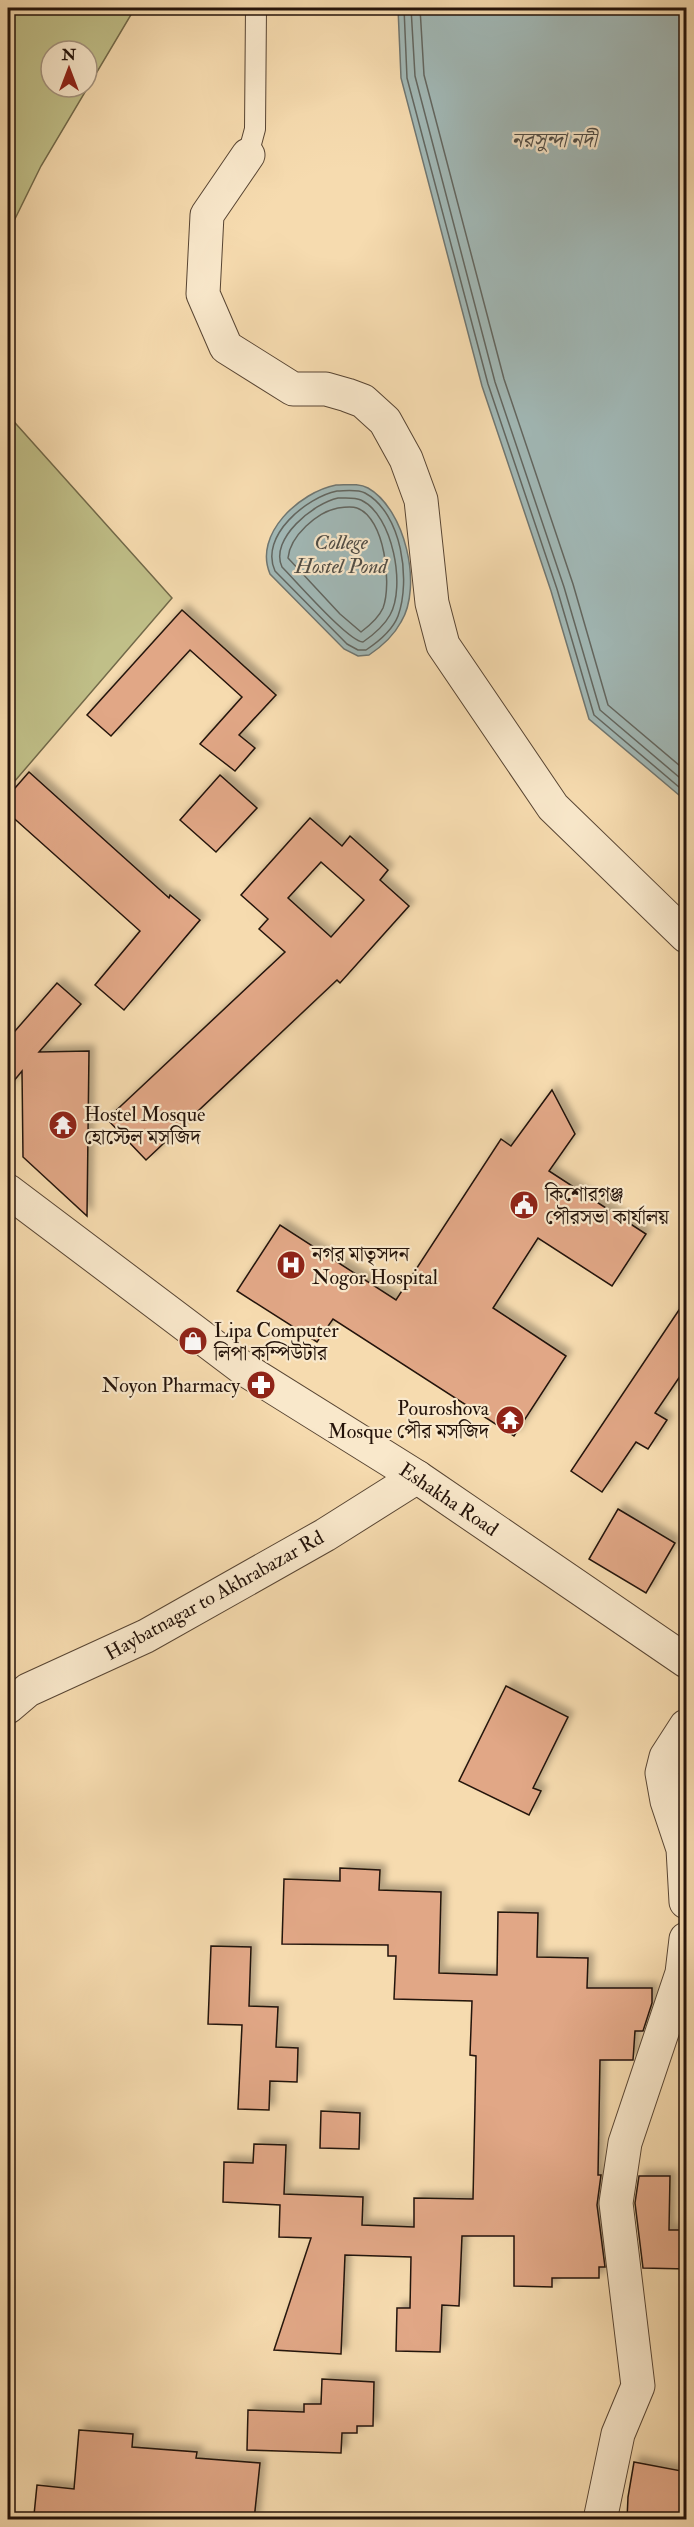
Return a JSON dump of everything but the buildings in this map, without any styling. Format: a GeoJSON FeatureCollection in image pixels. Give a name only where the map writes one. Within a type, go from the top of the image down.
{"type":"FeatureCollection","features":[{"type":"Feature","properties":{"kind":"street"},"geometry":{"type":"LineString","coordinates":[[248,154],[207,215],[203,294],[226,347],[293,389],[326,389],[348,394],[363,401],[385,421],[406,459],[421,500],[432,603],[443,645],[553,807],[687,936]]}},
{"type":"Feature","properties":{"kind":"street","name":"Eshakha Road"},"geometry":{"type":"LineString","coordinates":[[8,1191],[244,1370],[417,1477],[687,1661]]}},
{"type":"Feature","properties":{"kind":"street","name":"Haybatnagar to Akhrabazar Rd"},"geometry":{"type":"LineString","coordinates":[[8,1707],[28,1690],[166,1625],[325,1535],[417,1477]]}},
{"type":"Feature","properties":{"kind":"street"},"geometry":{"type":"LineString","coordinates":[[687,1726],[666,1757],[662,1773],[667,1801],[682,1849],[687,1902]]}},
{"type":"Feature","properties":{"kind":"street"},"geometry":{"type":"LineString","coordinates":[[600,2520],[618,2434],[638,2386],[615,2203],[625,2143],[682,1973],[687,1939]]}},
{"type":"Feature","properties":{"kind":"lane"},"geometry":{"type":"LineString","coordinates":[[248,154],[255,129],[256,8]]}},
{"type":"Feature","properties":{"kind":"shaded area"},"geometry":{"type":"Polygon","coordinates":[[[8,8],[135,8],[99,69],[99,39],[39,39],[39,99],[81,99],[41,166],[8,233],[8,8]]]}},
{"type":"Feature","properties":{"kind":"shaded area"},"geometry":{"type":"Polygon","coordinates":[[[8,415],[172,598],[8,789],[8,415]]]}},
{"type":"Feature","properties":{"kind":"water","name":"নরসুন্দা নদী"},"geometry":{"type":"Polygon","coordinates":[[[398,8],[686,8],[686,801],[589,719],[551,591],[482,386],[401,78],[398,8]]]}},
{"type":"Feature","properties":{"kind":"water","name":"College Hostel Pond"},"geometry":{"type":"Polygon","coordinates":[[[336,485],[364,486],[381,498],[401,530],[407,549],[410,589],[407,607],[395,632],[369,655],[358,656],[344,649],[270,574],[266,559],[268,544],[283,517],[308,496],[336,485]]]}},
{"type":"Feature","properties":{"kind":"place","name":"Hostel Mosque হোস্টেল মসজিদ"},"geometry":{"type":"Point","coordinates":[63,1125]}},
{"type":"Feature","properties":{"kind":"place","name":"কিশোরগঞ্জ পৌরসভা কার্যালয়"},"geometry":{"type":"Point","coordinates":[524,1205]}},
{"type":"Feature","properties":{"kind":"place","name":"নগর মাতৃসদন Nogor Hospital"},"geometry":{"type":"Point","coordinates":[291,1265]}},
{"type":"Feature","properties":{"kind":"place","name":"Lipa Computer লিপা কম্পিউটার"},"geometry":{"type":"Point","coordinates":[193,1341]}},
{"type":"Feature","properties":{"kind":"place","name":"Noyon Pharmacy"},"geometry":{"type":"Point","coordinates":[261,1385]}},
{"type":"Feature","properties":{"kind":"place","name":"Pouroshova Mosque পৌর মসজিদ"},"geometry":{"type":"Point","coordinates":[510,1420]}}]}
